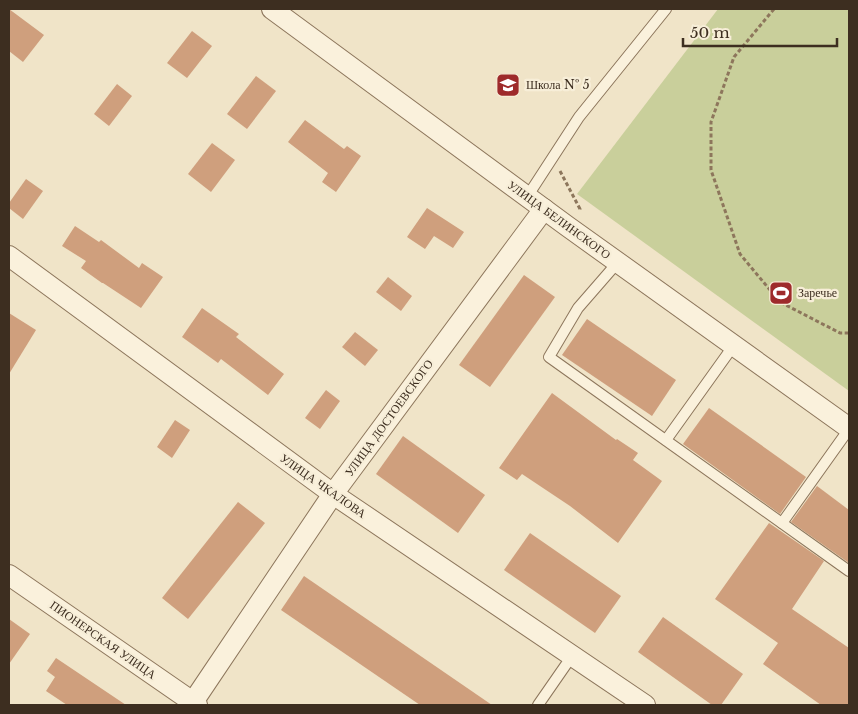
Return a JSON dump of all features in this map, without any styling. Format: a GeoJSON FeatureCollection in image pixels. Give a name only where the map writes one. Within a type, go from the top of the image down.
{"type":"FeatureCollection","features":[{"type":"Feature","properties":{"kind":"street","name":"УЛИЦА БЕЛИНСКОГО"},"geometry":{"type":"LineString","coordinates":[[272,9],[527,197],[849,428]]}},
{"type":"Feature","properties":{"kind":"street","name":"УЛИЦА ДОСТОЕВСКОГО"},"geometry":{"type":"LineString","coordinates":[[193,704],[333,494],[544,209]]}},
{"type":"Feature","properties":{"kind":"street","name":"УЛИЦА ЧКАЛОВА"},"geometry":{"type":"LineString","coordinates":[[9,256],[333,494],[645,705]]}},
{"type":"Feature","properties":{"kind":"street","name":"ПИОНЕРСКАЯ УЛИЦА"},"geometry":{"type":"LineString","coordinates":[[9,575],[193,704]]}},
{"type":"Feature","properties":{"kind":"lane"},"geometry":{"type":"LineString","coordinates":[[527,197],[579,117],[666,9]]}},
{"type":"Feature","properties":{"kind":"lane"},"geometry":{"type":"LineString","coordinates":[[618,262],[578,308],[549,356],[849,572]]}},
{"type":"Feature","properties":{"kind":"lane"},"geometry":{"type":"LineString","coordinates":[[666,440],[734,345]]}},
{"type":"Feature","properties":{"kind":"lane"},"geometry":{"type":"LineString","coordinates":[[782,524],[849,428]]}},
{"type":"Feature","properties":{"kind":"lane"},"geometry":{"type":"LineString","coordinates":[[538,705],[572,656]]}},
{"type":"Feature","properties":{"kind":"path"},"geometry":{"type":"LineString","coordinates":[[774,9],[734,57],[711,122],[711,170],[740,254],[780,302],[840,333],[849,333]]}},
{"type":"Feature","properties":{"kind":"path"},"geometry":{"type":"LineString","coordinates":[[553,158],[580,209]]}},
{"type":"Feature","properties":{"kind":"green space","name":"Заречье"},"geometry":{"type":"Polygon","coordinates":[[[718,9],[849,9],[849,391],[577,194],[718,9]]]}},
{"type":"Feature","properties":{"kind":"building"},"geometry":{"type":"Polygon","coordinates":[[[9,9],[44,35],[23,62],[9,51],[9,9]]]}},
{"type":"Feature","properties":{"kind":"building"},"geometry":{"type":"Polygon","coordinates":[[[192,31],[212,46],[187,78],[167,63],[192,31]]]}},
{"type":"Feature","properties":{"kind":"building"},"geometry":{"type":"Polygon","coordinates":[[[256,76],[276,91],[247,129],[227,114],[256,76]]]}},
{"type":"Feature","properties":{"kind":"building"},"geometry":{"type":"Polygon","coordinates":[[[117,84],[132,96],[109,126],[94,114],[117,84]]]}},
{"type":"Feature","properties":{"kind":"building"},"geometry":{"type":"Polygon","coordinates":[[[305,120],[344,149],[347,146],[361,156],[336,192],[322,182],[328,173],[288,142],[305,120]]]}},
{"type":"Feature","properties":{"kind":"building"},"geometry":{"type":"Polygon","coordinates":[[[212,143],[235,160],[211,192],[188,174],[212,143]]]}},
{"type":"Feature","properties":{"kind":"building"},"geometry":{"type":"Polygon","coordinates":[[[26,179],[43,191],[23,219],[9,208],[9,203],[26,179]]]}},
{"type":"Feature","properties":{"kind":"building"},"geometry":{"type":"Polygon","coordinates":[[[427,208],[464,232],[453,248],[434,236],[425,249],[407,237],[427,208]]]}},
{"type":"Feature","properties":{"kind":"building"},"geometry":{"type":"Polygon","coordinates":[[[75,226],[99,242],[101,240],[139,268],[142,263],[163,277],[141,308],[81,268],[86,261],[62,246],[75,226]]]}},
{"type":"Feature","properties":{"kind":"building"},"geometry":{"type":"Polygon","coordinates":[[[524,275],[555,297],[490,387],[459,365],[524,275]]]}},
{"type":"Feature","properties":{"kind":"building"},"geometry":{"type":"Polygon","coordinates":[[[388,277],[412,296],[401,311],[376,292],[388,277]]]}},
{"type":"Feature","properties":{"kind":"building"},"geometry":{"type":"Polygon","coordinates":[[[202,308],[239,334],[236,337],[284,374],[268,395],[221,359],[218,363],[182,337],[202,308]]]}},
{"type":"Feature","properties":{"kind":"building"},"geometry":{"type":"Polygon","coordinates":[[[9,313],[36,330],[9,374],[9,313]]]}},
{"type":"Feature","properties":{"kind":"building"},"geometry":{"type":"Polygon","coordinates":[[[587,319],[676,380],[652,416],[562,355],[587,319]]]}},
{"type":"Feature","properties":{"kind":"building"},"geometry":{"type":"Polygon","coordinates":[[[355,332],[378,350],[365,366],[342,347],[355,332]]]}},
{"type":"Feature","properties":{"kind":"building"},"geometry":{"type":"Polygon","coordinates":[[[326,390],[340,401],[320,429],[305,418],[326,390]]]}},
{"type":"Feature","properties":{"kind":"building"},"geometry":{"type":"Polygon","coordinates":[[[552,393],[616,440],[638,453],[633,460],[662,481],[618,543],[570,506],[522,474],[517,480],[499,468],[552,393]]]}},
{"type":"Feature","properties":{"kind":"building"},"geometry":{"type":"Polygon","coordinates":[[[709,408],[806,477],[780,514],[683,444],[709,408]]]}},
{"type":"Feature","properties":{"kind":"building"},"geometry":{"type":"Polygon","coordinates":[[[175,420],[190,430],[172,458],[157,447],[175,420]]]}},
{"type":"Feature","properties":{"kind":"building"},"geometry":{"type":"Polygon","coordinates":[[[403,436],[485,495],[458,533],[376,474],[403,436]]]}},
{"type":"Feature","properties":{"kind":"building"},"geometry":{"type":"Polygon","coordinates":[[[817,486],[849,510],[849,563],[791,522],[817,486]]]}},
{"type":"Feature","properties":{"kind":"building"},"geometry":{"type":"Polygon","coordinates":[[[238,502],[265,523],[188,619],[162,598],[238,502]]]}},
{"type":"Feature","properties":{"kind":"building"},"geometry":{"type":"Polygon","coordinates":[[[769,523],[824,561],[792,609],[849,648],[849,705],[821,705],[763,664],[778,643],[715,599],[769,523]]]}},
{"type":"Feature","properties":{"kind":"building"},"geometry":{"type":"Polygon","coordinates":[[[530,533],[621,596],[595,633],[504,570],[530,533]]]}},
{"type":"Feature","properties":{"kind":"building"},"geometry":{"type":"Polygon","coordinates":[[[304,576],[492,705],[420,705],[281,610],[304,576]]]}},
{"type":"Feature","properties":{"kind":"building"},"geometry":{"type":"Polygon","coordinates":[[[663,617],[743,674],[721,705],[712,705],[638,652],[663,617]]]}},
{"type":"Feature","properties":{"kind":"building"},"geometry":{"type":"Polygon","coordinates":[[[9,619],[30,634],[9,664],[9,619]]]}},
{"type":"Feature","properties":{"kind":"building"},"geometry":{"type":"Polygon","coordinates":[[[56,658],[126,705],[67,705],[46,691],[55,677],[47,671],[56,658]]]}},
{"type":"Feature","properties":{"kind":"place","name":"Школа № 5"},"geometry":{"type":"Point","coordinates":[508,85]}},
{"type":"Feature","properties":{"kind":"place","name":"Заречье"},"geometry":{"type":"Point","coordinates":[781,293]}}]}
